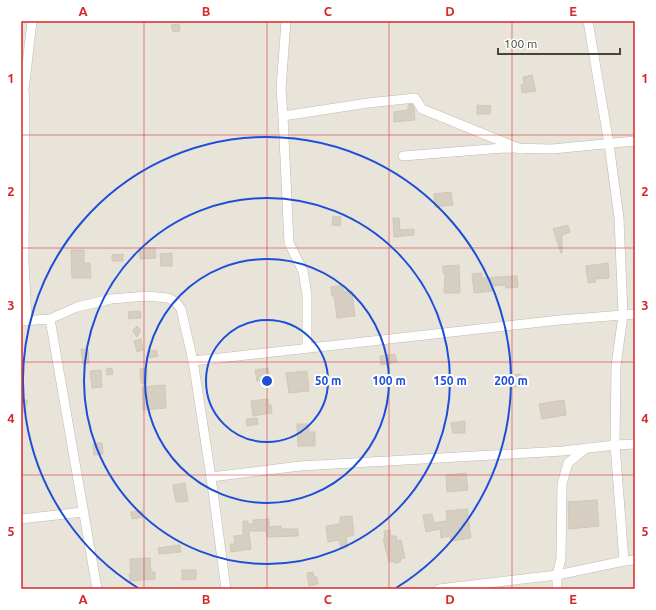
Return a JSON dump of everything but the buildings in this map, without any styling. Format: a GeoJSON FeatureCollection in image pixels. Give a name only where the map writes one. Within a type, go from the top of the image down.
{"type":"FeatureCollection","features":[{"type":"Feature","properties":{"kind":"street"},"geometry":{"type":"LineString","coordinates":[[32,21],[24,90],[24,321],[50,319],[77,307],[111,299],[147,296],[168,298],[176,302],[181,309],[193,361],[226,589]]}},
{"type":"Feature","properties":{"kind":"street"},"geometry":{"type":"LineString","coordinates":[[286,21],[281,89],[284,116],[289,243],[303,271],[306,295],[308,348]]}},
{"type":"Feature","properties":{"kind":"street"},"geometry":{"type":"LineString","coordinates":[[588,21],[609,144],[619,218],[623,315],[616,366],[615,445],[624,561]]}},
{"type":"Feature","properties":{"kind":"street"},"geometry":{"type":"LineString","coordinates":[[284,116],[368,103],[415,98],[422,109],[520,149]]}},
{"type":"Feature","properties":{"kind":"street"},"geometry":{"type":"LineString","coordinates":[[403,156],[503,148],[552,149],[635,141]]}},
{"type":"Feature","properties":{"kind":"street"},"geometry":{"type":"LineString","coordinates":[[193,361],[552,321],[635,314]]}},
{"type":"Feature","properties":{"kind":"street"},"geometry":{"type":"LineString","coordinates":[[50,319],[97,589]]}},
{"type":"Feature","properties":{"kind":"street"},"geometry":{"type":"LineString","coordinates":[[211,477],[300,466],[400,461],[635,444]]}},
{"type":"Feature","properties":{"kind":"street"},"geometry":{"type":"LineString","coordinates":[[557,589],[557,575],[561,559],[562,484],[568,463],[586,448]]}},
{"type":"Feature","properties":{"kind":"street"},"geometry":{"type":"LineString","coordinates":[[21,519],[83,512]]}},
{"type":"Feature","properties":{"kind":"street"},"geometry":{"type":"LineString","coordinates":[[439,589],[557,575],[635,560]]}},
{"type":"Feature","properties":{"kind":"shaded area"},"geometry":{"type":"Polygon","coordinates":[[[21,21],[635,21],[635,589],[21,589],[21,21]]]}}]}
